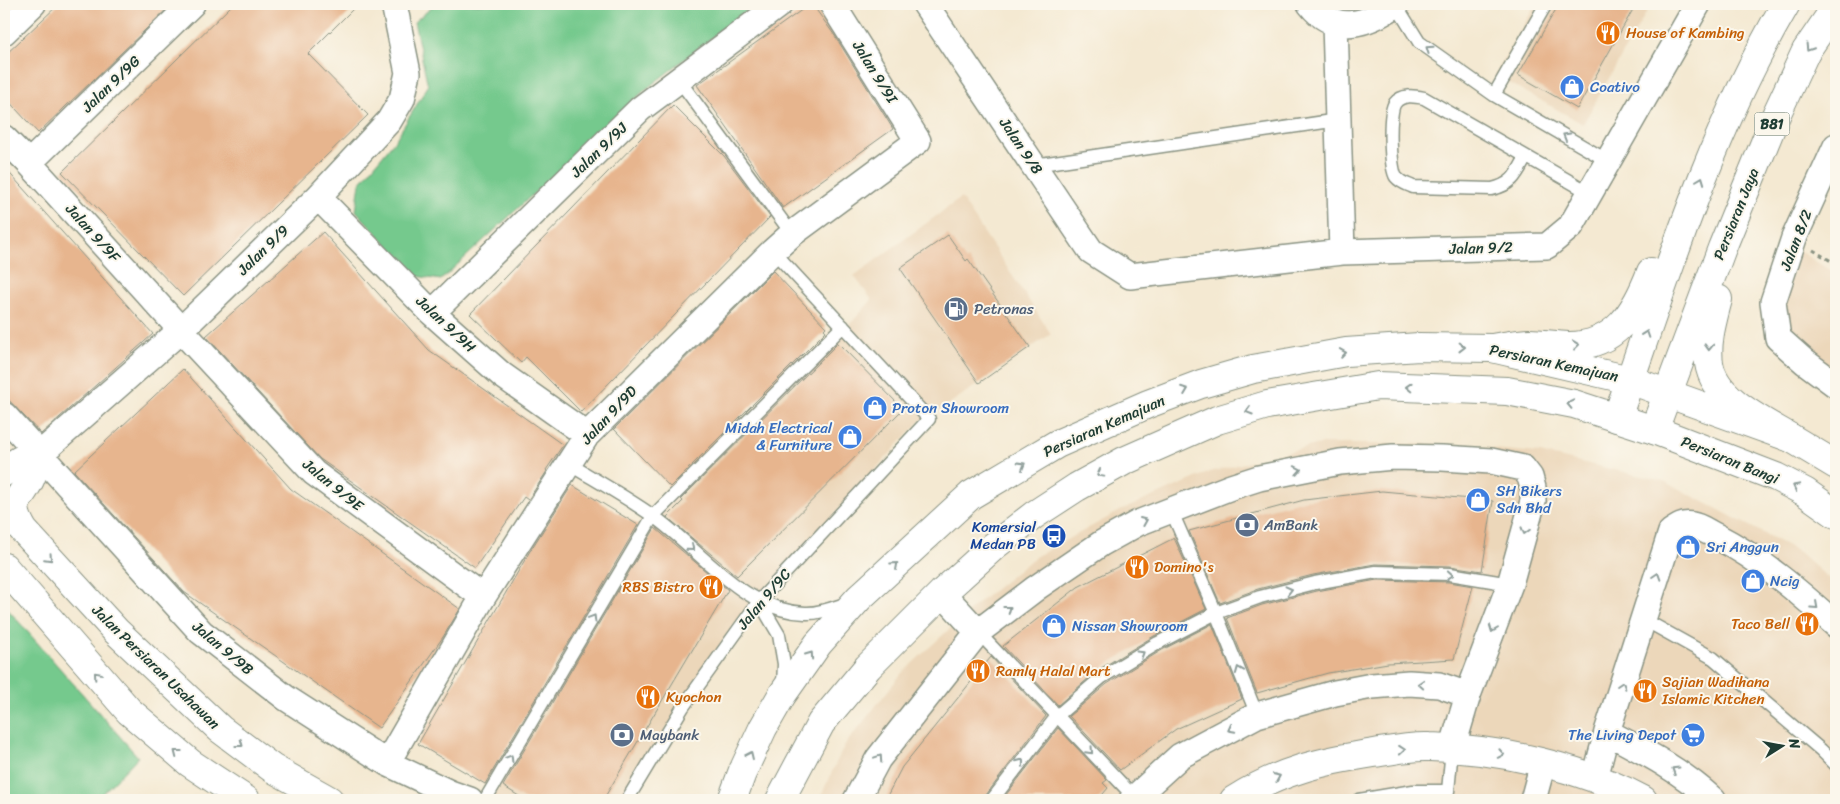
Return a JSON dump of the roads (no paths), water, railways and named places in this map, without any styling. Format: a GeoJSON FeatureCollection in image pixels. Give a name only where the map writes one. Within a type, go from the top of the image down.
{"type":"FeatureCollection","features":[{"type":"Feature","properties":{"kind":"main road"},"geometry":{"type":"LineString","coordinates":[[780,800],[821,723],[868,667],[942,593],[994,546],[1034,515],[1077,487],[1124,461],[1172,439],[1217,420],[1266,405],[1378,386],[1507,391],[1574,404],[1617,418],[1683,225],[1717,140],[1741,87],[1786,4]]}},
{"type":"Feature","properties":{"kind":"main road","name":"Persiaran Jaya"},"geometry":{"type":"LineString","coordinates":[[1654,430],[1722,248],[1777,113],[1806,51],[1836,8]]}},
{"type":"Feature","properties":{"kind":"main road"},"geometry":{"type":"LineString","coordinates":[[1492,348],[1530,343],[1570,346],[1591,342],[1618,328],[1631,313],[1642,295],[1660,251],[1683,225]]}},
{"type":"Feature","properties":{"kind":"main road"},"geometry":{"type":"LineString","coordinates":[[1722,248],[1723,281],[1710,329],[1709,346],[1709,363],[1717,384],[1736,404],[1836,466]]}},
{"type":"Feature","properties":{"kind":"main road","name":"Persiaran Kemajuan"},"geometry":{"type":"LineString","coordinates":[[732,800],[763,728],[782,695],[818,644],[859,598],[970,495],[1057,444],[1148,404],[1201,384],[1253,369],[1346,352],[1419,347],[1492,348],[1630,380]]}},
{"type":"Feature","properties":{"kind":"main road"},"geometry":{"type":"LineString","coordinates":[[1630,380],[1791,438]]}},
{"type":"Feature","properties":{"kind":"main road","name":"Persiaran Bangi"},"geometry":{"type":"LineString","coordinates":[[1617,418],[1654,430],[1776,477],[1805,492],[1836,514]]}},
{"type":"Feature","properties":{"kind":"main road"},"geometry":{"type":"LineString","coordinates":[[20,467],[28,486],[16,502],[15,510],[24,532]]}},
{"type":"Feature","properties":{"kind":"main road","name":"Jalan Persiaran Usahawan"},"geometry":{"type":"LineString","coordinates":[[4,510],[116,632],[220,729],[272,768],[329,800]]}},
{"type":"Feature","properties":{"kind":"main road"},"geometry":{"type":"LineString","coordinates":[[9,577],[129,711],[190,763],[246,800]]}},
{"type":"Feature","properties":{"kind":"main road"},"geometry":{"type":"LineString","coordinates":[[1234,800],[1260,784],[1307,766],[1387,751],[1428,747],[1491,752],[1543,763],[1595,778],[1640,799]]}},
{"type":"Feature","properties":{"kind":"street"},"geometry":{"type":"LineString","coordinates":[[4,32],[33,4]]}},
{"type":"Feature","properties":{"kind":"street","name":"Jalan 9/9G"},"geometry":{"type":"LineString","coordinates":[[29,163],[192,4]]}},
{"type":"Feature","properties":{"kind":"street","name":"Jalan 9/9"},"geometry":{"type":"LineString","coordinates":[[4,502],[20,467],[181,330],[318,197],[388,120],[402,99],[408,73],[394,4]]}},
{"type":"Feature","properties":{"kind":"street","name":"Jalan 9/9J"},"geometry":{"type":"LineString","coordinates":[[432,313],[640,109],[780,4]]}},
{"type":"Feature","properties":{"kind":"street","name":"Jalan 9/9I"},"geometry":{"type":"LineString","coordinates":[[832,4],[918,141]]}},
{"type":"Feature","properties":{"kind":"street","name":"Jalan 9/8"},"geometry":{"type":"LineString","coordinates":[[925,4],[1090,251],[1130,276]]}},
{"type":"Feature","properties":{"kind":"street"},"geometry":{"type":"LineString","coordinates":[[1310,4],[1318,14],[1335,23],[1357,23],[1379,15],[1396,4]]}},
{"type":"Feature","properties":{"kind":"street","name":"Jalan 9/2"},"geometry":{"type":"LineString","coordinates":[[1130,276],[1342,252],[1547,246],[1571,226],[1698,4]]}},
{"type":"Feature","properties":{"kind":"street"},"geometry":{"type":"LineString","coordinates":[[1335,23],[1342,252]]}},
{"type":"Feature","properties":{"kind":"street","name":"Jalan 9/9F"},"geometry":{"type":"LineString","coordinates":[[4,138],[181,330]]}},
{"type":"Feature","properties":{"kind":"street","name":"Jalan 9/9D"},"geometry":{"type":"LineString","coordinates":[[387,763],[484,597],[587,435],[792,234],[918,141]]}},
{"type":"Feature","properties":{"kind":"street","name":"Jalan 8/2"},"geometry":{"type":"LineString","coordinates":[[1836,147],[1794,238],[1773,302],[1778,338],[1804,362],[1836,385]]}},
{"type":"Feature","properties":{"kind":"street","name":"Jalan 9/9H"},"geometry":{"type":"LineString","coordinates":[[318,197],[432,313],[502,375],[587,435]]}},
{"type":"Feature","properties":{"kind":"street","name":"Jalan 9/9E"},"geometry":{"type":"LineString","coordinates":[[181,330],[314,473],[484,597]]}},
{"type":"Feature","properties":{"kind":"street","name":"Jalan 9/9B"},"geometry":{"type":"LineString","coordinates":[[10,422],[20,467],[67,484],[201,632],[286,698],[387,763],[470,800]]}},
{"type":"Feature","properties":{"kind":"street"},"geometry":{"type":"LineString","coordinates":[[856,800],[878,759],[978,632],[1036,588],[1102,542],[1171,510],[1259,478],[1340,462],[1392,457],[1492,461],[1524,468],[1534,488],[1533,501],[1510,584],[1468,695],[1452,749]]}},
{"type":"Feature","properties":{"kind":"street"},"geometry":{"type":"LineString","coordinates":[[1595,778],[1607,732],[1671,532],[1685,524],[1694,525],[1735,546],[1799,591],[1836,625]]}},
{"type":"Feature","properties":{"kind":"street"},"geometry":{"type":"LineString","coordinates":[[942,593],[978,632]]}},
{"type":"Feature","properties":{"kind":"street"},"geometry":{"type":"LineString","coordinates":[[1133,799],[1180,756],[1257,715],[1335,693],[1372,686],[1409,683],[1439,685],[1468,695]]}},
{"type":"Feature","properties":{"kind":"street"},"geometry":{"type":"LineString","coordinates":[[1607,732],[1685,776],[1713,800]]}},
{"type":"Feature","properties":{"kind":"street"},"geometry":{"type":"LineString","coordinates":[[1533,800],[1543,763]]}},
{"type":"Feature","properties":{"kind":"lane"},"geometry":{"type":"LineString","coordinates":[[1396,4],[1419,42],[1494,95],[1608,161]]}},
{"type":"Feature","properties":{"kind":"lane"},"geometry":{"type":"LineString","coordinates":[[1494,95],[1546,4]]}},
{"type":"Feature","properties":{"kind":"lane"},"geometry":{"type":"LineString","coordinates":[[679,80],[792,234]]}},
{"type":"Feature","properties":{"kind":"lane"},"geometry":{"type":"LineString","coordinates":[[1526,157],[1511,181],[1492,189],[1413,187],[1403,183],[1395,176],[1392,167],[1391,114],[1394,104],[1402,98],[1414,96],[1424,98],[1590,193]]}},
{"type":"Feature","properties":{"kind":"lane"},"geometry":{"type":"LineString","coordinates":[[1034,165],[1338,120]]}},
{"type":"Feature","properties":{"kind":"lane"},"geometry":{"type":"LineString","coordinates":[[486,800],[654,516],[843,326],[773,251]]}},
{"type":"Feature","properties":{"kind":"lane","name":"Jalan 9/9C"},"geometry":{"type":"LineString","coordinates":[[627,800],[683,707],[759,601],[929,419],[843,326]]}},
{"type":"Feature","properties":{"kind":"lane"},"geometry":{"type":"LineString","coordinates":[[569,464],[654,516],[728,579],[759,601],[806,614],[834,608],[859,598]]}},
{"type":"Feature","properties":{"kind":"lane"},"geometry":{"type":"LineString","coordinates":[[1171,510],[1216,613],[1257,715]]}},
{"type":"Feature","properties":{"kind":"lane"},"geometry":{"type":"LineString","coordinates":[[992,800],[1057,716],[1102,677],[1158,643],[1216,613],[1260,597],[1315,583],[1376,572],[1450,574],[1510,584]]}},
{"type":"Feature","properties":{"kind":"lane"},"geometry":{"type":"LineString","coordinates":[[759,601],[778,636],[784,664],[782,695]]}},
{"type":"Feature","properties":{"kind":"lane"},"geometry":{"type":"LineString","coordinates":[[1643,620],[1713,658],[1836,765]]}},
{"type":"Feature","properties":{"kind":"lane"},"geometry":{"type":"LineString","coordinates":[[978,632],[1133,799]]}},
{"type":"Feature","properties":{"kind":"lane"},"geometry":{"type":"LineString","coordinates":[[1359,800],[1413,791],[1447,796],[1452,749]]}},
{"type":"Feature","properties":{"kind":"place","name":"House of Kambing"},"geometry":{"type":"Point","coordinates":[1608,33]}},
{"type":"Feature","properties":{"kind":"place","name":"Coativo"},"geometry":{"type":"Point","coordinates":[1572,87]}},
{"type":"Feature","properties":{"kind":"place","name":"Petronas"},"geometry":{"type":"Point","coordinates":[956,309]}},
{"type":"Feature","properties":{"kind":"place","name":"Proton Showroom"},"geometry":{"type":"Point","coordinates":[875,408]}},
{"type":"Feature","properties":{"kind":"place","name":"Midah Electrical & Furniture"},"geometry":{"type":"Point","coordinates":[850,437]}},
{"type":"Feature","properties":{"kind":"place","name":"SH Bikers Sdn Bhd"},"geometry":{"type":"Point","coordinates":[1478,500]}},
{"type":"Feature","properties":{"kind":"place","name":"AmBank"},"geometry":{"type":"Point","coordinates":[1247,525]}},
{"type":"Feature","properties":{"kind":"place","name":"Komersial Medan PB"},"geometry":{"type":"Point","coordinates":[1054,536]}},
{"type":"Feature","properties":{"kind":"place","name":"Sri Anggun"},"geometry":{"type":"Point","coordinates":[1688,547]}},
{"type":"Feature","properties":{"kind":"place","name":"Domino's"},"geometry":{"type":"Point","coordinates":[1137,567]}},
{"type":"Feature","properties":{"kind":"place","name":"Ncig"},"geometry":{"type":"Point","coordinates":[1753,581]}},
{"type":"Feature","properties":{"kind":"place","name":"RBS Bistro"},"geometry":{"type":"Point","coordinates":[711,587]}},
{"type":"Feature","properties":{"kind":"place","name":"Taco Bell"},"geometry":{"type":"Point","coordinates":[1807,624]}},
{"type":"Feature","properties":{"kind":"place","name":"Nissan Showroom"},"geometry":{"type":"Point","coordinates":[1054,626]}},
{"type":"Feature","properties":{"kind":"place","name":"Ramly Halal Mart"},"geometry":{"type":"Point","coordinates":[978,671]}},
{"type":"Feature","properties":{"kind":"place","name":"Sajian Wadihana Islamic Kitchen"},"geometry":{"type":"Point","coordinates":[1645,691]}},
{"type":"Feature","properties":{"kind":"place","name":"Kyochon"},"geometry":{"type":"Point","coordinates":[648,697]}},
{"type":"Feature","properties":{"kind":"place","name":"Maybank"},"geometry":{"type":"Point","coordinates":[622,735]}},
{"type":"Feature","properties":{"kind":"place","name":"The Living Depot"},"geometry":{"type":"Point","coordinates":[1693,735]}}]}
